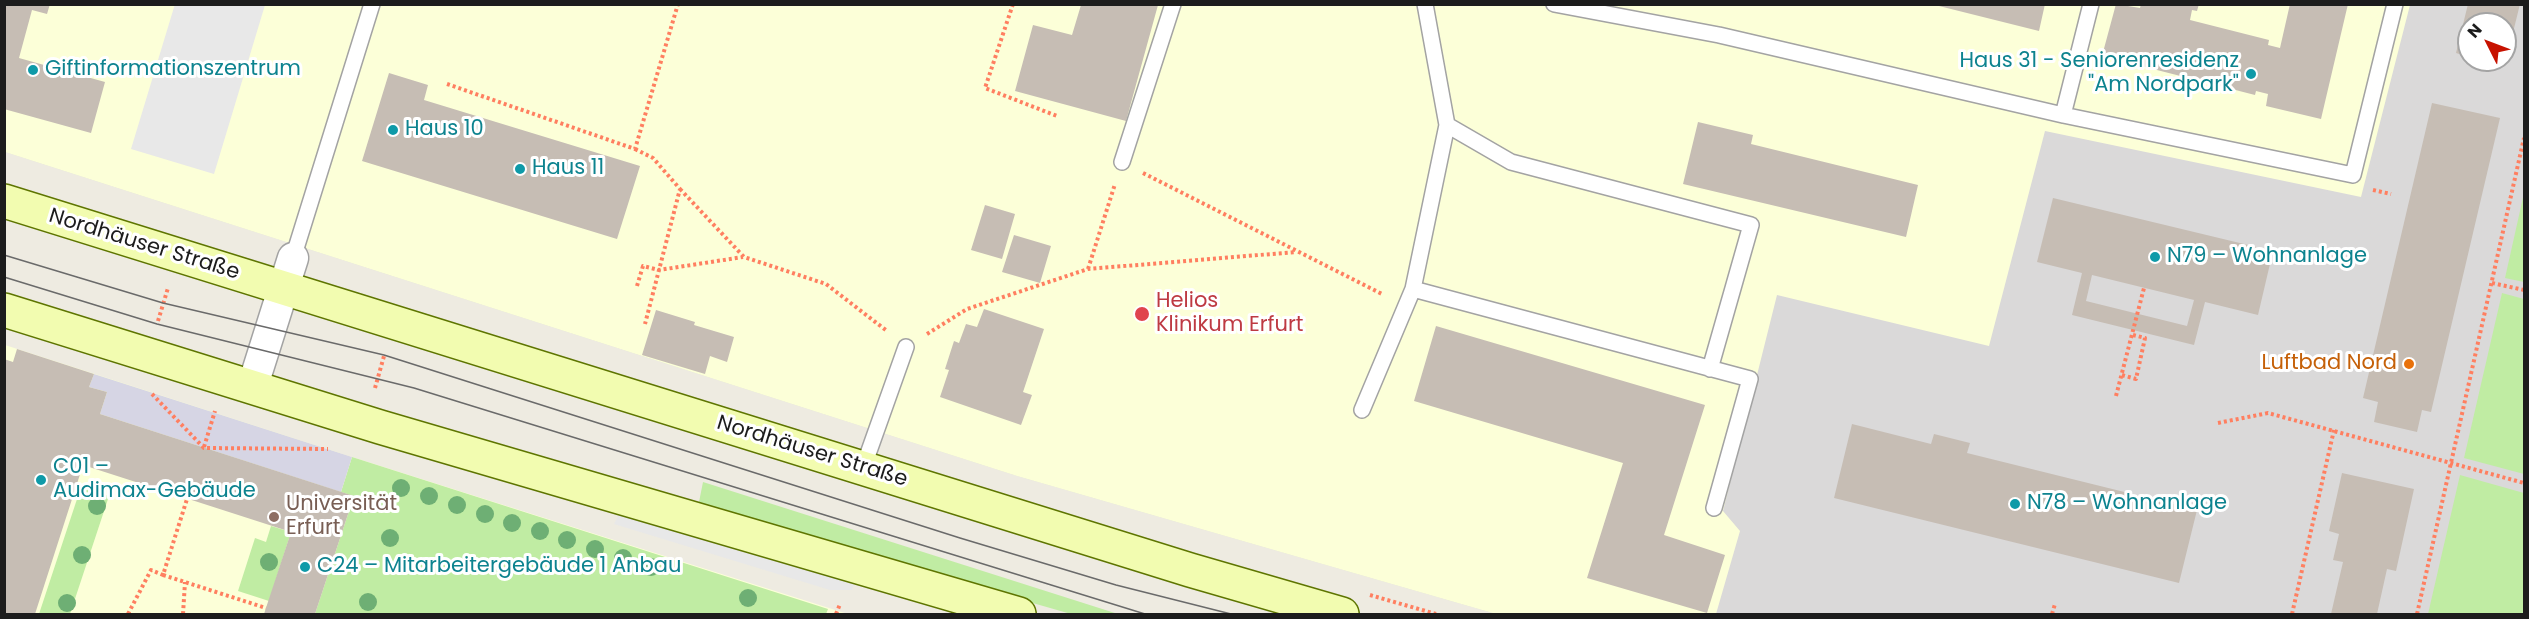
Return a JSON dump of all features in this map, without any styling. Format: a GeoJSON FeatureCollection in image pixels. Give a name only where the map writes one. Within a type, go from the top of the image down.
{"type":"FeatureCollection","features":[{"type":"Feature","properties":{"kind":"main road","name":"Nordhäuser Straße"},"geometry":{"type":"LineString","coordinates":[[4,201],[288,273],[863,468],[1342,615]]}},
{"type":"Feature","properties":{"kind":"main road"},"geometry":{"type":"LineString","coordinates":[[4,310],[380,428],[1019,615]]}},
{"type":"Feature","properties":{"kind":"street"},"geometry":{"type":"LineString","coordinates":[[252,388],[288,273]]}},
{"type":"Feature","properties":{"kind":"lane"},"geometry":{"type":"LineString","coordinates":[[288,273],[372,4]]}},
{"type":"Feature","properties":{"kind":"lane"},"geometry":{"type":"LineString","coordinates":[[1122,162],[1173,4]]}},
{"type":"Feature","properties":{"kind":"lane"},"geometry":{"type":"LineString","coordinates":[[1362,410],[1413,289],[1448,125],[1425,4]]}},
{"type":"Feature","properties":{"kind":"lane"},"geometry":{"type":"LineString","coordinates":[[1554,4],[1719,35],[2062,115],[2353,176],[2395,4]]}},
{"type":"Feature","properties":{"kind":"lane"},"geometry":{"type":"LineString","coordinates":[[2062,115],[2091,4]]}},
{"type":"Feature","properties":{"kind":"lane"},"geometry":{"type":"LineString","coordinates":[[1448,125],[1511,162],[1751,225],[1710,369]]}},
{"type":"Feature","properties":{"kind":"lane"},"geometry":{"type":"LineString","coordinates":[[1413,289],[1750,379],[1714,508]]}},
{"type":"Feature","properties":{"kind":"lane"},"geometry":{"type":"LineString","coordinates":[[863,468],[906,347]]}},
{"type":"Feature","properties":{"kind":"path"},"geometry":{"type":"LineString","coordinates":[[635,149],[678,4]]}},
{"type":"Feature","properties":{"kind":"path"},"geometry":{"type":"LineString","coordinates":[[1013,4],[985,88],[1057,116]]}},
{"type":"Feature","properties":{"kind":"path"},"geometry":{"type":"LineString","coordinates":[[447,84],[635,149],[653,158],[744,257]]}},
{"type":"Feature","properties":{"kind":"path"},"geometry":{"type":"LineString","coordinates":[[2417,615],[2524,138]]}},
{"type":"Feature","properties":{"kind":"path"},"geometry":{"type":"LineString","coordinates":[[1088,269],[1122,162],[1296,252],[1407,306]]}},
{"type":"Feature","properties":{"kind":"path"},"geometry":{"type":"LineString","coordinates":[[645,324],[680,189]]}},
{"type":"Feature","properties":{"kind":"path"},"geometry":{"type":"LineString","coordinates":[[637,286],[643,266],[658,270],[744,257],[826,284],[906,347],[967,309],[1088,269],[1296,252]]}},
{"type":"Feature","properties":{"kind":"path"},"geometry":{"type":"LineString","coordinates":[[2492,283],[2524,290]]}},
{"type":"Feature","properties":{"kind":"path"},"geometry":{"type":"LineString","coordinates":[[157,324],[169,287],[162,285]]}},
{"type":"Feature","properties":{"kind":"path"},"geometry":{"type":"LineString","coordinates":[[2116,396],[2144,288]]}},
{"type":"Feature","properties":{"kind":"path"},"geometry":{"type":"LineString","coordinates":[[2122,375],[2136,379],[2145,338],[2133,335]]}},
{"type":"Feature","properties":{"kind":"path"},"geometry":{"type":"LineString","coordinates":[[384,391],[374,387],[386,347]]}},
{"type":"Feature","properties":{"kind":"path"},"geometry":{"type":"LineString","coordinates":[[151,392],[204,448],[328,449]]}},
{"type":"Feature","properties":{"kind":"path"},"geometry":{"type":"LineString","coordinates":[[204,448],[215,413]]}},
{"type":"Feature","properties":{"kind":"path"},"geometry":{"type":"LineString","coordinates":[[2218,423],[2268,413],[2524,483]]}},
{"type":"Feature","properties":{"kind":"path"},"geometry":{"type":"LineString","coordinates":[[2292,615],[2334,430]]}},
{"type":"Feature","properties":{"kind":"path"},"geometry":{"type":"LineString","coordinates":[[163,575],[187,499]]}},
{"type":"Feature","properties":{"kind":"path"},"geometry":{"type":"LineString","coordinates":[[128,615],[151,570],[266,608]]}},
{"type":"Feature","properties":{"kind":"path"},"geometry":{"type":"LineString","coordinates":[[183,615],[185,582]]}},
{"type":"Feature","properties":{"kind":"path"},"geometry":{"type":"LineString","coordinates":[[836,615],[840,604]]}},
{"type":"Feature","properties":{"kind":"path"},"geometry":{"type":"LineString","coordinates":[[2052,615],[2055,604]]}},
{"type":"Feature","properties":{"kind":"shaded area"},"geometry":{"type":"Polygon","coordinates":[[[175,4],[265,5],[214,174],[131,149],[175,4]]]}},
{"type":"Feature","properties":{"kind":"shaded area","name":"Helios Klinikum Erfurt"},"geometry":{"type":"Polygon","coordinates":[[[5,5],[2524,5],[2524,614],[1496,614],[1017,476],[5,152],[5,5]]]}},
{"type":"Feature","properties":{"kind":"shaded area","name":"Helios Klinikum Erfurt"},"geometry":{"type":"Polygon","coordinates":[[[5,5],[2410,5],[2361,197],[2045,131],[1989,346],[1777,295],[1723,511],[1740,531],[1716,614],[1496,614],[1017,476],[5,152],[5,5]]]}},
{"type":"Feature","properties":{"kind":"shaded area","name":"Universität Erfurt"},"geometry":{"type":"Polygon","coordinates":[[[5,345],[352,457],[848,614],[5,614],[5,345]]]}},
{"type":"Feature","properties":{"kind":"shaded area"},"geometry":{"type":"Polygon","coordinates":[[[94,374],[352,457],[341,492],[100,414],[107,392],[89,387],[94,374]]]}},
{"type":"Feature","properties":{"kind":"shaded area"},"geometry":{"type":"Polygon","coordinates":[[[619,514],[644,518],[855,580],[852,590],[830,590],[614,524],[619,514]]]}},
{"type":"Feature","properties":{"kind":"green space"},"geometry":{"type":"Polygon","coordinates":[[[2524,193],[2524,282],[2505,278],[2524,193]]]}},
{"type":"Feature","properties":{"kind":"green space"},"geometry":{"type":"Polygon","coordinates":[[[2502,293],[2524,299],[2524,474],[2464,458],[2502,293]]]}},
{"type":"Feature","properties":{"kind":"green space"},"geometry":{"type":"Polygon","coordinates":[[[352,457],[828,609],[826,614],[315,614],[354,496],[341,492],[352,457]]]}},
{"type":"Feature","properties":{"kind":"green space"},"geometry":{"type":"Polygon","coordinates":[[[2460,475],[2524,493],[2524,614],[2428,614],[2460,475]]]}},
{"type":"Feature","properties":{"kind":"green space"},"geometry":{"type":"Polygon","coordinates":[[[703,482],[1118,614],[1071,614],[698,507],[703,482]]]}},
{"type":"Feature","properties":{"kind":"green space"},"geometry":{"type":"Polygon","coordinates":[[[81,487],[109,496],[70,614],[39,614],[81,487]]]}},
{"type":"Feature","properties":{"kind":"green space"},"geometry":{"type":"Polygon","coordinates":[[[271,526],[291,532],[269,601],[238,591],[255,538],[266,542],[271,526]]]}},
{"type":"Feature","properties":{"kind":"building","name":"Giftinformationszentrum"},"geometry":{"type":"Polygon","coordinates":[[[4,4],[50,4],[47,14],[32,10],[19,58],[105,82],[91,133],[4,109],[4,4]]]}},
{"type":"Feature","properties":{"kind":"building","name":"Haus 31 - Seniorenresidenz \"Am Nordpark\""},"geometry":{"type":"Polygon","coordinates":[[[1931,4],[2045,4],[2039,31],[1931,4]]]}},
{"type":"Feature","properties":{"kind":"building","name":"Haus 31 - Seniorenresidenz \"Am Nordpark\""},"geometry":{"type":"Polygon","coordinates":[[[2116,4],[2140,8],[2141,4],[2199,4],[2197,11],[2192,10],[2190,20],[2269,40],[2268,45],[2280,48],[2290,4],[2348,4],[2321,119],[2266,106],[2268,94],[2256,91],[2255,95],[2102,56],[2116,4]]]}},
{"type":"Feature","properties":{"kind":"building"},"geometry":{"type":"Polygon","coordinates":[[[2468,4],[2520,4],[2517,16],[2517,12],[2466,12],[2468,4]]]}},
{"type":"Feature","properties":{"kind":"building"},"geometry":{"type":"Polygon","coordinates":[[[1081,5],[1158,5],[1126,121],[1015,91],[1033,25],[1072,35],[1081,5]]]}},
{"type":"Feature","properties":{"kind":"building","name":"Haus 11"},"geometry":{"type":"Polygon","coordinates":[[[389,73],[428,85],[424,100],[640,166],[617,239],[362,161],[389,73]]]}},
{"type":"Feature","properties":{"kind":"building"},"geometry":{"type":"Polygon","coordinates":[[[2432,103],[2500,118],[2431,412],[2422,410],[2417,432],[2374,422],[2378,402],[2363,398],[2432,103]]]}},
{"type":"Feature","properties":{"kind":"building"},"geometry":{"type":"Polygon","coordinates":[[[1698,122],[1753,135],[1751,144],[1918,185],[1906,237],[1683,184],[1698,122]]]}},
{"type":"Feature","properties":{"kind":"building","name":"N79 – Wohnanlage"},"geometry":{"type":"Polygon","coordinates":[[[2053,198],[2273,251],[2258,315],[2205,302],[2194,345],[2072,315],[2082,273],[2037,262],[2053,198]],[[2092,275],[2086,301],[2187,326],[2194,300],[2092,275]]]}},
{"type":"Feature","properties":{"kind":"building"},"geometry":{"type":"Polygon","coordinates":[[[985,205],[1015,214],[1002,259],[971,250],[985,205]]]}},
{"type":"Feature","properties":{"kind":"building"},"geometry":{"type":"Polygon","coordinates":[[[1014,235],[1051,246],[1040,283],[1002,272],[1014,235]]]}},
{"type":"Feature","properties":{"kind":"building"},"geometry":{"type":"Polygon","coordinates":[[[984,309],[1044,329],[1023,392],[1032,395],[1021,425],[940,397],[949,370],[945,369],[954,341],[959,343],[966,324],[977,327],[984,309]]]}},
{"type":"Feature","properties":{"kind":"building"},"geometry":{"type":"Polygon","coordinates":[[[656,310],[734,337],[727,362],[710,356],[705,374],[642,355],[656,310]]]}},
{"type":"Feature","properties":{"kind":"building"},"geometry":{"type":"Polygon","coordinates":[[[1436,326],[1705,405],[1664,535],[1725,555],[1707,613],[1587,578],[1623,463],[1414,401],[1436,326]]]}},
{"type":"Feature","properties":{"kind":"building"},"geometry":{"type":"Polygon","coordinates":[[[17,349],[94,374],[89,387],[107,392],[100,414],[354,496],[315,614],[264,614],[291,532],[83,465],[35,614],[4,614],[4,359],[13,362],[17,349]]]}},
{"type":"Feature","properties":{"kind":"building","name":"N78 – Wohnanlage"},"geometry":{"type":"Polygon","coordinates":[[[1852,424],[1931,444],[1934,434],[1970,443],[1967,453],[2197,510],[2179,583],[1834,498],[1852,424]]]}},
{"type":"Feature","properties":{"kind":"building"},"geometry":{"type":"Polygon","coordinates":[[[2342,473],[2414,489],[2396,571],[2387,569],[2377,614],[2331,614],[2343,562],[2333,560],[2339,534],[2329,531],[2342,473]]]}},
{"type":"Feature","properties":{"kind":"tram line"},"geometry":{"type":"LineString","coordinates":[[4,255],[163,303],[384,355],[960,538],[1116,585],[1231,614]]}},
{"type":"Feature","properties":{"kind":"tram line"},"geometry":{"type":"LineString","coordinates":[[4,277],[157,324],[414,388],[1145,614]]}},
{"type":"Feature","properties":{"kind":"place","name":"Giftinformationszentrum"},"geometry":{"type":"Point","coordinates":[33,70]}},
{"type":"Feature","properties":{"kind":"place","name":"Haus 31 - Seniorenresidenz \"Am Nordpark\""},"geometry":{"type":"Point","coordinates":[2251,74]}},
{"type":"Feature","properties":{"kind":"place","name":"Haus 10"},"geometry":{"type":"Point","coordinates":[393,130]}},
{"type":"Feature","properties":{"kind":"place","name":"Haus 11"},"geometry":{"type":"Point","coordinates":[520,169]}},
{"type":"Feature","properties":{"kind":"place","name":"N79 – Wohnanlage"},"geometry":{"type":"Point","coordinates":[2155,257]}},
{"type":"Feature","properties":{"kind":"place","name":"Helios Klinikum Erfurt"},"geometry":{"type":"Point","coordinates":[1142,314]}},
{"type":"Feature","properties":{"kind":"place","name":"Luftbad Nord"},"geometry":{"type":"Point","coordinates":[2409,364]}},
{"type":"Feature","properties":{"kind":"place","name":"C01 – Audimax-Gebäude"},"geometry":{"type":"Point","coordinates":[41,480]}},
{"type":"Feature","properties":{"kind":"place","name":"N78 – Wohnanlage"},"geometry":{"type":"Point","coordinates":[2015,504]}},
{"type":"Feature","properties":{"kind":"place","name":"Universität Erfurt"},"geometry":{"type":"Point","coordinates":[274,517]}},
{"type":"Feature","properties":{"kind":"place","name":"C24 – Mitarbeitergebäude 1 Anbau"},"geometry":{"type":"Point","coordinates":[305,567]}}]}
